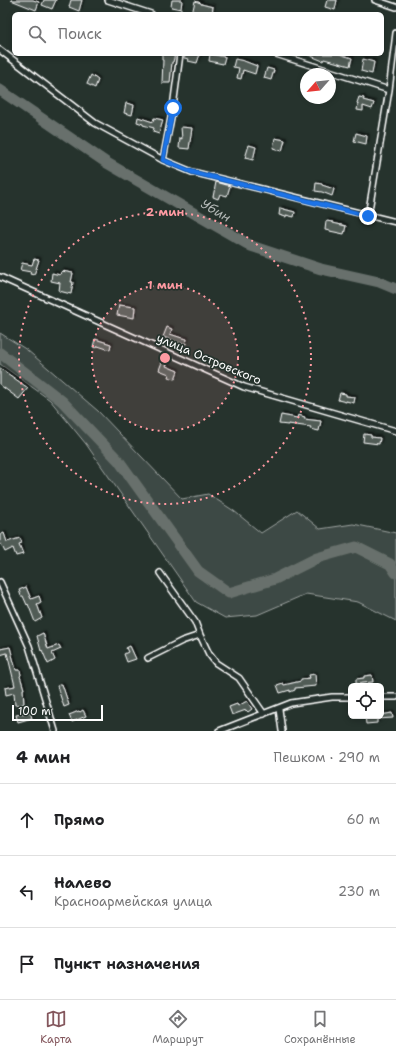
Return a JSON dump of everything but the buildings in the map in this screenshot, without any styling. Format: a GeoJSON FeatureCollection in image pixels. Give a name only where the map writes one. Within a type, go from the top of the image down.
{"type":"FeatureCollection","features":[{"type":"Feature","properties":{"kind":"street"},"geometry":{"type":"LineString","coordinates":[[108,0],[145,12]]}},
{"type":"Feature","properties":{"kind":"street"},"geometry":{"type":"LineString","coordinates":[[375,0],[396,7]]}},
{"type":"Feature","properties":{"kind":"street"},"geometry":{"type":"LineString","coordinates":[[368,216],[389,90],[396,33]]}},
{"type":"Feature","properties":{"kind":"street"},"geometry":{"type":"LineString","coordinates":[[0,50],[95,123],[163,160],[192,172],[396,222]]}},
{"type":"Feature","properties":{"kind":"street"},"geometry":{"type":"LineString","coordinates":[[163,160],[173,108],[180,56]]}},
{"type":"Feature","properties":{"kind":"street"},"geometry":{"type":"LineString","coordinates":[[282,56],[389,90]]}},
{"type":"Feature","properties":{"kind":"street","name":"улица Островского"},"geometry":{"type":"LineString","coordinates":[[0,277],[244,387],[396,431]]}},
{"type":"Feature","properties":{"kind":"street"},"geometry":{"type":"LineString","coordinates":[[160,573],[196,622],[200,636],[209,654],[216,663],[239,678],[264,714]]}},
{"type":"Feature","properties":{"kind":"street"},"geometry":{"type":"LineString","coordinates":[[0,582],[28,646],[55,731]]}},
{"type":"Feature","properties":{"kind":"street"},"geometry":{"type":"LineString","coordinates":[[148,658],[182,641],[200,636]]}},
{"type":"Feature","properties":{"kind":"street"},"geometry":{"type":"LineString","coordinates":[[219,731],[291,703],[348,697]]}},
{"type":"Feature","properties":{"kind":"street"},"geometry":{"type":"LineString","coordinates":[[384,697],[396,697]]}},
{"type":"Feature","properties":{"kind":"street"},"geometry":{"type":"LineString","coordinates":[[278,709],[282,731]]}},
{"type":"Feature","properties":{"kind":"shaded area"},"geometry":{"type":"Polygon","coordinates":[[[0,333],[27,350],[98,411],[182,499],[208,494],[234,511],[261,533],[297,510],[320,529],[353,524],[396,533],[396,621],[358,602],[306,594],[257,615],[225,618],[196,602],[86,444],[50,400],[0,364],[0,333]]]}},
{"type":"Feature","properties":{"kind":"waterway","name":"Убин"},"geometry":{"type":"LineString","coordinates":[[0,90],[107,163],[251,246],[321,269],[379,282],[396,289]]}},
{"type":"Feature","properties":{"kind":"waterway"},"geometry":{"type":"LineString","coordinates":[[0,353],[62,401],[119,461],[198,571],[229,593],[275,579],[317,558],[356,547],[390,564],[396,573]]}},
{"type":"Feature","properties":{"kind":"route"},"geometry":{"type":"LineString","coordinates":[[173,108],[163,160],[192,172],[368,216]]}}]}
